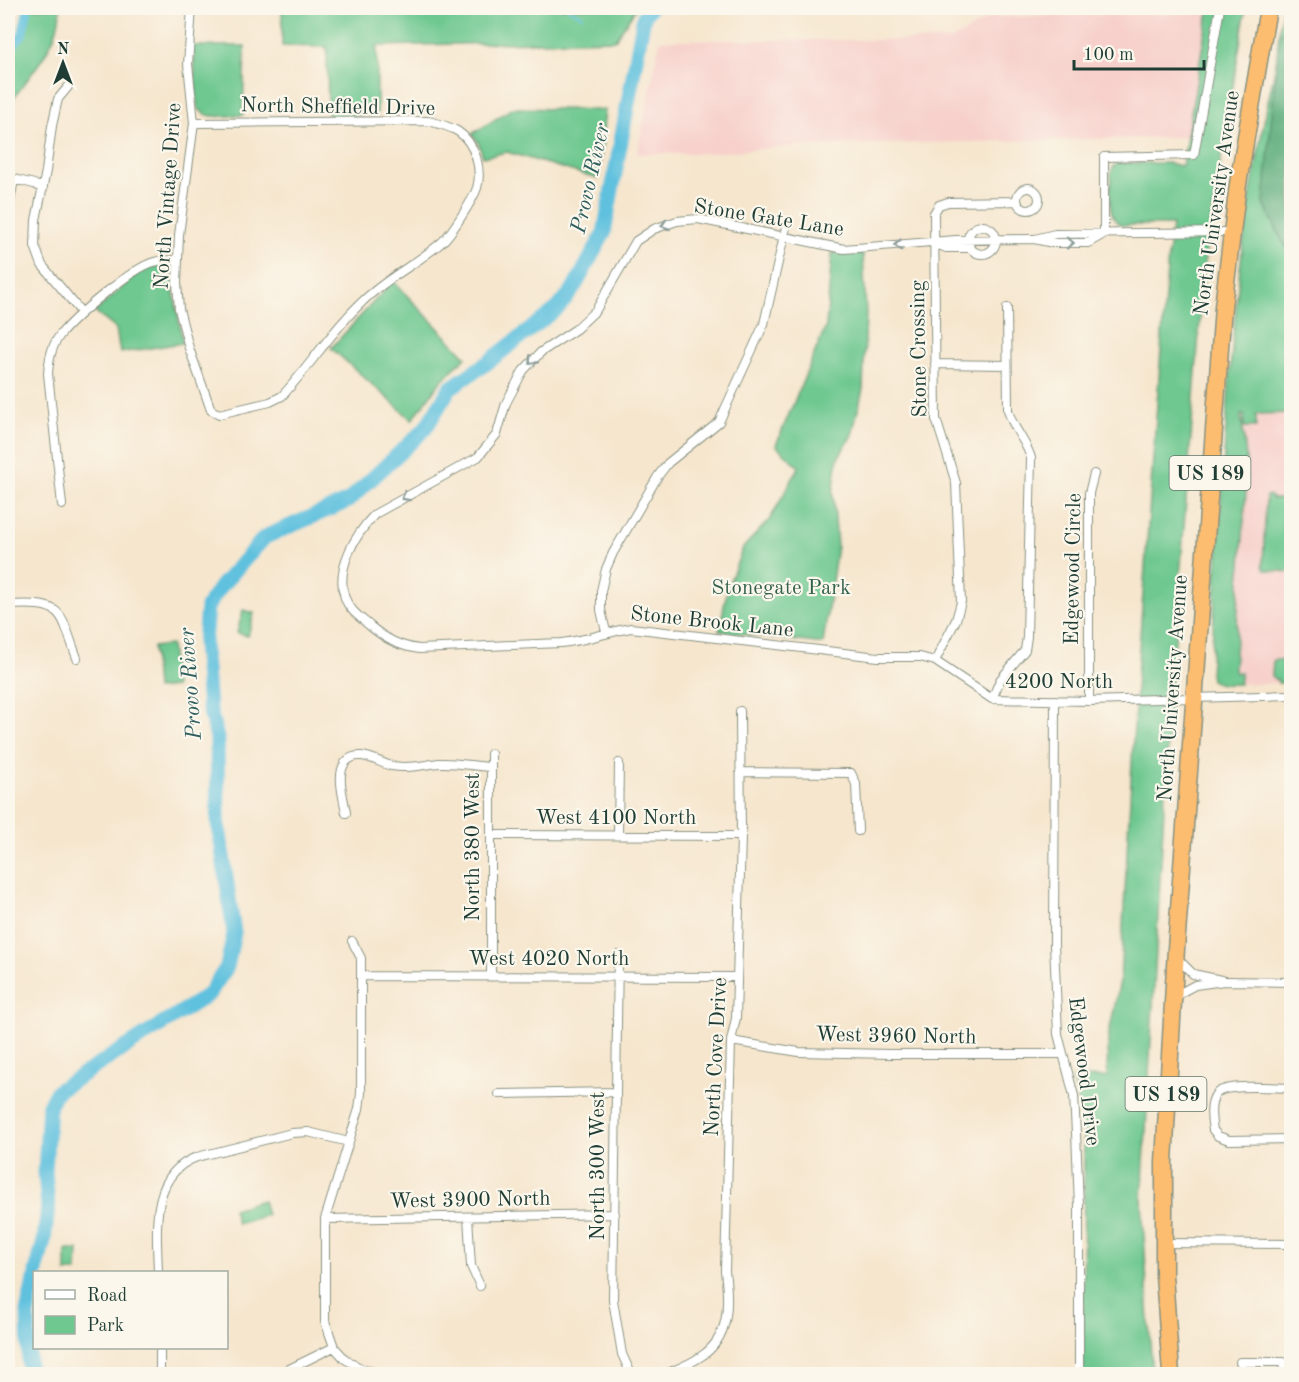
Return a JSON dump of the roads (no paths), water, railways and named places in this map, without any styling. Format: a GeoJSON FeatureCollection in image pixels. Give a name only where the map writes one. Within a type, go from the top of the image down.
{"type":"FeatureCollection","features":[{"type":"Feature","properties":{"kind":"highway","name":"North University Avenue"},"geometry":{"type":"LineString","coordinates":[[1171,1374],[1164,1243],[1165,1129],[1175,955],[1218,367],[1232,232],[1268,8]]}},
{"type":"Feature","properties":{"kind":"street","name":"North Vintage Drive"},"geometry":{"type":"LineString","coordinates":[[192,8],[188,64],[194,123],[177,260],[179,309],[189,348],[211,410],[219,414]]}},
{"type":"Feature","properties":{"kind":"street"},"geometry":{"type":"LineString","coordinates":[[1104,234],[1104,157],[1194,155],[1220,8]]}},
{"type":"Feature","properties":{"kind":"street"},"geometry":{"type":"LineString","coordinates":[[68,87],[58,99],[52,126],[36,220],[35,246],[42,265],[81,312]]}},
{"type":"Feature","properties":{"kind":"street","name":"North Sheffield Drive"},"geometry":{"type":"LineString","coordinates":[[194,123],[428,121],[447,126],[462,134],[472,148],[479,167],[477,188],[444,241],[383,283],[359,304],[282,396],[253,407],[219,414]]}},
{"type":"Feature","properties":{"kind":"street"},"geometry":{"type":"LineString","coordinates":[[14,179],[43,189]]}},
{"type":"Feature","properties":{"kind":"street"},"geometry":{"type":"LineString","coordinates":[[8,187],[14,179]]}},
{"type":"Feature","properties":{"kind":"street"},"geometry":{"type":"LineString","coordinates":[[8,213],[14,179]]}},
{"type":"Feature","properties":{"kind":"street","name":"Stone Crossing"},"geometry":{"type":"LineString","coordinates":[[935,661],[956,620],[961,603],[956,483],[936,419],[934,213],[939,205],[948,202],[1017,201]]}},
{"type":"Feature","properties":{"kind":"street","name":"Stone Gate Lane"},"geometry":{"type":"LineString","coordinates":[[354,612],[346,600],[343,571],[352,545],[362,528],[375,514],[478,457],[489,447],[497,434],[506,403],[523,370],[541,352],[576,329],[596,310],[636,241],[654,229],[677,221],[698,219],[844,249],[934,243],[969,244],[995,240],[1034,239],[1054,234],[1232,232]]}},
{"type":"Feature","properties":{"kind":"street"},"geometry":{"type":"LineString","coordinates":[[969,244],[969,233],[975,226],[989,226],[995,232],[995,240]]}},
{"type":"Feature","properties":{"kind":"street"},"geometry":{"type":"LineString","coordinates":[[606,632],[601,610],[601,591],[606,569],[613,553],[668,463],[719,422],[764,324],[786,227]]}},
{"type":"Feature","properties":{"kind":"street","name":"Stone Gate Lane"},"geometry":{"type":"LineString","coordinates":[[969,244],[975,253],[989,253],[995,247],[995,240]]}},
{"type":"Feature","properties":{"kind":"street"},"geometry":{"type":"LineString","coordinates":[[62,505],[48,374],[48,360],[52,348],[60,335],[81,312],[144,266],[155,261],[177,260]]}},
{"type":"Feature","properties":{"kind":"street"},"geometry":{"type":"LineString","coordinates":[[992,699],[1000,680],[1025,650],[1027,644],[1031,458],[1028,447],[1011,422],[1008,410],[1007,308]]}},
{"type":"Feature","properties":{"kind":"street"},"geometry":{"type":"LineString","coordinates":[[936,364],[1007,365]]}},
{"type":"Feature","properties":{"kind":"street","name":"Edgewood Circle"},"geometry":{"type":"LineString","coordinates":[[1089,701],[1089,493],[1094,474]]}},
{"type":"Feature","properties":{"kind":"street"},"geometry":{"type":"LineString","coordinates":[[8,605],[35,603],[46,606],[59,614],[68,629],[77,658]]}},
{"type":"Feature","properties":{"kind":"street","name":"Stone Brook Lane"},"geometry":{"type":"LineString","coordinates":[[354,612],[386,639],[403,647],[419,649],[561,643],[579,641],[606,632],[631,628],[878,657],[920,657],[935,661]]}},
{"type":"Feature","properties":{"kind":"street","name":"4200 North"},"geometry":{"type":"LineString","coordinates":[[935,661],[992,699],[1089,701],[1292,695]]}},
{"type":"Feature","properties":{"kind":"street","name":"Edgewood Drive"},"geometry":{"type":"LineString","coordinates":[[1055,700],[1054,944],[1058,1034],[1074,1096],[1079,1204],[1079,1374]]}},
{"type":"Feature","properties":{"kind":"street","name":"North Cove Drive"},"geometry":{"type":"LineString","coordinates":[[666,1374],[701,1357],[710,1349],[719,1338],[727,1318],[725,1271],[731,1041],[736,1018],[741,836],[740,711]]}},
{"type":"Feature","properties":{"kind":"street","name":"North 380 West"},"geometry":{"type":"LineString","coordinates":[[491,754],[491,976]]}},
{"type":"Feature","properties":{"kind":"street"},"geometry":{"type":"LineString","coordinates":[[346,813],[342,770],[346,762],[355,756],[367,757],[400,768],[439,763],[490,767]]}},
{"type":"Feature","properties":{"kind":"street"},"geometry":{"type":"LineString","coordinates":[[618,835],[619,763]]}},
{"type":"Feature","properties":{"kind":"street"},"geometry":{"type":"LineString","coordinates":[[740,772],[851,773],[856,784],[858,831]]}},
{"type":"Feature","properties":{"kind":"street","name":"West 4100 North"},"geometry":{"type":"LineString","coordinates":[[491,835],[741,836]]}},
{"type":"Feature","properties":{"kind":"street"},"geometry":{"type":"LineString","coordinates":[[352,941],[360,954],[361,1093],[359,1109],[325,1219],[325,1321],[334,1347],[345,1359],[355,1366],[381,1374]]}},
{"type":"Feature","properties":{"kind":"street","name":"North 300 West"},"geometry":{"type":"LineString","coordinates":[[618,955],[614,1300],[622,1354],[631,1374]]}},
{"type":"Feature","properties":{"kind":"street"},"geometry":{"type":"LineString","coordinates":[[1175,955],[1184,968],[1193,974],[1224,981]]}},
{"type":"Feature","properties":{"kind":"street","name":"West 4020 North"},"geometry":{"type":"LineString","coordinates":[[361,976],[737,977]]}},
{"type":"Feature","properties":{"kind":"street"},"geometry":{"type":"LineString","coordinates":[[1172,1002],[1192,986],[1224,981],[1292,982]]}},
{"type":"Feature","properties":{"kind":"street","name":"West 3960 North"},"geometry":{"type":"LineString","coordinates":[[731,1041],[799,1052],[1062,1054]]}},
{"type":"Feature","properties":{"kind":"street"},"geometry":{"type":"LineString","coordinates":[[1292,1088],[1227,1088],[1214,1096],[1212,1103],[1213,1130],[1218,1136],[1226,1139],[1292,1139]]}},
{"type":"Feature","properties":{"kind":"street"},"geometry":{"type":"LineString","coordinates":[[499,1094],[616,1092]]}},
{"type":"Feature","properties":{"kind":"street"},"geometry":{"type":"LineString","coordinates":[[158,1271],[158,1205],[168,1177],[183,1163],[197,1157],[292,1133],[308,1132],[349,1142]]}},
{"type":"Feature","properties":{"kind":"street","name":"West 3900 North"},"geometry":{"type":"LineString","coordinates":[[325,1219],[615,1214]]}},
{"type":"Feature","properties":{"kind":"street"},"geometry":{"type":"LineString","coordinates":[[468,1217],[471,1266],[480,1286]]}},
{"type":"Feature","properties":{"kind":"street"},"geometry":{"type":"LineString","coordinates":[[1164,1243],[1292,1244]]}},
{"type":"Feature","properties":{"kind":"street"},"geometry":{"type":"LineString","coordinates":[[279,1374],[334,1347]]}},
{"type":"Feature","properties":{"kind":"street"},"geometry":{"type":"LineString","coordinates":[[160,1349],[160,1374]]}},
{"type":"Feature","properties":{"kind":"street"},"geometry":{"type":"LineString","coordinates":[[1240,1362],[1288,1362],[1283,1374]]}},
{"type":"Feature","properties":{"kind":"waterway"},"geometry":{"type":"LineString","coordinates":[[8,50],[22,35],[28,8]]}},
{"type":"Feature","properties":{"kind":"waterway"},"geometry":{"type":"LineString","coordinates":[[567,8],[582,16]]}},
{"type":"Feature","properties":{"kind":"waterway","name":"Provo River"},"geometry":{"type":"LineString","coordinates":[[36,1271],[44,1241],[48,1207],[45,1172],[49,1105],[57,1091],[208,995],[227,967],[234,933],[218,821],[217,738],[209,708],[204,643],[207,607],[221,586],[265,537],[348,501],[425,429],[450,388],[487,363],[558,308],[574,288],[604,233],[644,16],[650,8]]}},
{"type":"Feature","properties":{"kind":"waterway"},"geometry":{"type":"LineString","coordinates":[[8,677],[8,698]]}},
{"type":"Feature","properties":{"kind":"waterway","name":"Provo River"},"geometry":{"type":"LineString","coordinates":[[29,1374],[28,1308],[33,1285]]}},
{"type":"Feature","properties":{"kind":"park label","name":"Stonegate Park"},"geometry":{"type":"Point","coordinates":[781,587]}}]}
